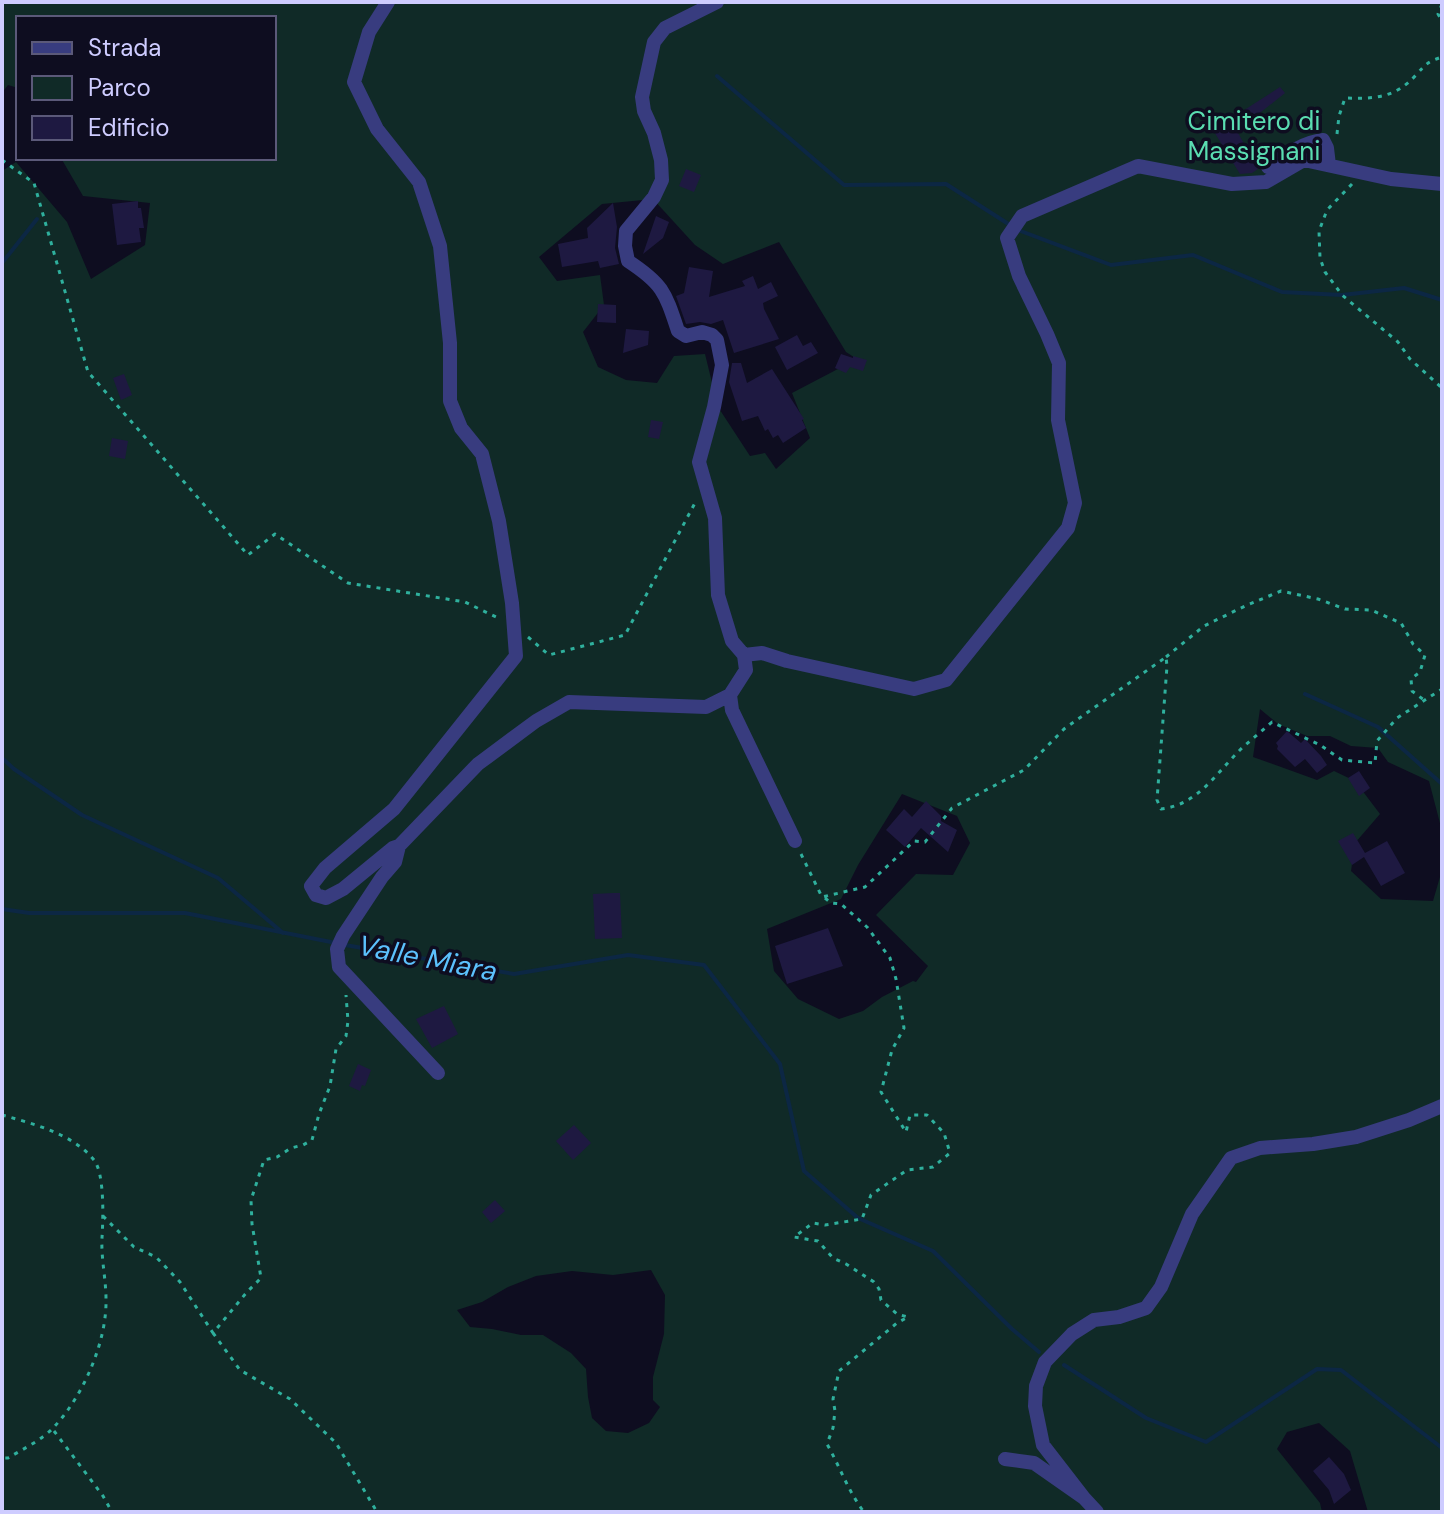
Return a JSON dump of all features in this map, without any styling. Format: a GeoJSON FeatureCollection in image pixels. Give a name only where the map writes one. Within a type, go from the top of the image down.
{"type":"FeatureCollection","features":[{"type":"Feature","properties":{"kind":"street"},"geometry":{"type":"LineString","coordinates":[[388,2],[369,32],[354,82],[377,129],[419,182],[440,246],[450,343],[450,401],[461,428],[482,454],[499,521],[512,603],[516,656],[394,809],[325,868],[311,886],[316,895],[326,898],[343,889],[399,846],[478,764],[536,721],[569,702],[706,707],[730,695],[746,670],[744,655],[732,641],[718,595],[715,518],[699,462],[722,365],[717,340],[702,332],[686,336],[678,331],[666,294],[649,275],[628,261],[625,246],[626,231],[654,197],[662,180],[661,160],[642,97],[654,42],[665,28],[717,2]]}},
{"type":"Feature","properties":{"kind":"street"},"geometry":{"type":"LineString","coordinates":[[1268,167],[1316,140],[1323,140],[1329,165]]}},
{"type":"Feature","properties":{"kind":"street"},"geometry":{"type":"LineString","coordinates":[[744,655],[762,653],[914,689],[946,680],[1068,528],[1075,503],[1058,420],[1059,363],[1019,276],[1007,238],[1022,216],[1138,166],[1232,184],[1266,182],[1304,160],[1391,179],[1442,184]]}},
{"type":"Feature","properties":{"kind":"street"},"geometry":{"type":"LineString","coordinates":[[730,695],[732,710],[795,841]]}},
{"type":"Feature","properties":{"kind":"street"},"geometry":{"type":"LineString","coordinates":[[399,846],[395,862],[340,942],[339,967],[438,1073]]}},
{"type":"Feature","properties":{"kind":"street"},"geometry":{"type":"LineString","coordinates":[[1097,1512],[1043,1445],[1035,1406],[1036,1386],[1045,1362],[1072,1334],[1094,1320],[1119,1317],[1146,1308],[1161,1287],[1192,1214],[1231,1158],[1260,1148],[1356,1137],[1442,1106]]}},
{"type":"Feature","properties":{"kind":"street"},"geometry":{"type":"LineString","coordinates":[[1005,1459],[1034,1463],[1084,1498]]}},
{"type":"Feature","properties":{"kind":"path"},"geometry":{"type":"LineString","coordinates":[[1442,4],[1438,14],[1442,21]]}},
{"type":"Feature","properties":{"kind":"path"},"geometry":{"type":"LineString","coordinates":[[1337,139],[1339,116],[1345,98],[1375,99],[1398,91],[1423,65],[1442,57]]}},
{"type":"Feature","properties":{"kind":"path"},"geometry":{"type":"LineString","coordinates":[[2,160],[34,183],[88,372],[248,555],[275,534],[348,583],[465,602],[514,626],[549,655],[625,635],[705,484]]}},
{"type":"Feature","properties":{"kind":"path"},"geometry":{"type":"LineString","coordinates":[[1362,173],[1327,210],[1319,231],[1320,258],[1325,272],[1342,295],[1398,342],[1410,359],[1442,388]]}},
{"type":"Feature","properties":{"kind":"path"},"geometry":{"type":"LineString","coordinates":[[822,894],[865,887],[914,841],[925,842],[952,808],[1024,770],[1064,729],[1166,657],[1204,626],[1281,591],[1345,609],[1371,610],[1401,623],[1413,644],[1425,655],[1420,672],[1411,679],[1412,691],[1424,700]]}},
{"type":"Feature","properties":{"kind":"path"},"geometry":{"type":"LineString","coordinates":[[1166,657],[1157,800],[1161,809],[1177,807],[1201,791],[1272,722],[1320,745],[1342,760],[1375,763],[1377,741],[1397,718],[1442,689]]}},
{"type":"Feature","properties":{"kind":"path"},"geometry":{"type":"LineString","coordinates":[[795,841],[822,894],[831,903],[841,904],[867,927],[890,958],[904,1028],[892,1050],[881,1092],[906,1132],[910,1115],[927,1115],[944,1133],[950,1153],[933,1167],[907,1170],[871,1195],[862,1219],[825,1225],[813,1223],[794,1237],[818,1241],[833,1258],[874,1282],[881,1300],[897,1314],[908,1317],[839,1371],[833,1399],[833,1428],[827,1444],[864,1512]]}},
{"type":"Feature","properties":{"kind":"path"},"geometry":{"type":"LineString","coordinates":[[213,1333],[261,1278],[251,1200],[264,1160],[312,1140],[330,1086],[336,1049],[346,1036],[346,994],[352,981]]}},
{"type":"Feature","properties":{"kind":"path"},"geometry":{"type":"LineString","coordinates":[[2,1115],[36,1125],[81,1146],[97,1164],[103,1216],[106,1302],[99,1349],[78,1395],[53,1429],[8,1458],[2,1458]]}},
{"type":"Feature","properties":{"kind":"path"},"geometry":{"type":"LineString","coordinates":[[103,1216],[134,1247],[156,1257],[180,1282],[240,1370],[290,1399],[336,1443],[377,1512]]}},
{"type":"Feature","properties":{"kind":"path"},"geometry":{"type":"LineString","coordinates":[[53,1429],[112,1512]]}},
{"type":"Feature","properties":{"kind":"green space","name":"Cimitero di Massignani"},"geometry":{"type":"Polygon","coordinates":[[[2,2],[1442,2],[1442,831],[1429,781],[1388,762],[1378,748],[1351,746],[1330,736],[1307,736],[1278,724],[1260,709],[1253,757],[1317,780],[1334,771],[1355,781],[1380,814],[1355,843],[1351,871],[1381,899],[1433,901],[1442,870],[1442,1512],[1368,1512],[1350,1451],[1319,1423],[1287,1432],[1277,1449],[1320,1503],[1322,1512],[2,1512],[2,171],[16,162],[67,222],[91,279],[145,245],[150,203],[83,196],[62,160],[276,160],[276,16],[16,16],[16,87],[8,85],[2,93],[2,2]],[[653,199],[602,204],[539,257],[557,281],[600,275],[604,305],[583,332],[598,367],[626,380],[657,383],[674,356],[705,354],[718,407],[750,456],[765,453],[776,469],[810,438],[792,393],[857,359],[846,352],[779,242],[723,264],[695,245],[653,199]],[[902,794],[841,899],[767,929],[774,971],[798,999],[839,1019],[863,1011],[882,997],[916,982],[928,966],[876,915],[916,874],[953,875],[970,843],[957,816],[902,794]],[[651,1270],[613,1275],[572,1271],[536,1276],[482,1302],[457,1310],[470,1327],[543,1335],[571,1353],[586,1369],[592,1418],[606,1431],[628,1433],[649,1423],[660,1407],[653,1400],[653,1377],[664,1334],[665,1295],[651,1270]]]}},
{"type":"Feature","properties":{"kind":"building"},"geometry":{"type":"Polygon","coordinates":[[[1280,87],[1285,93],[1237,131],[1258,169],[1240,174],[1213,130],[1280,87]]]}},
{"type":"Feature","properties":{"kind":"building"},"geometry":{"type":"Polygon","coordinates":[[[686,169],[701,175],[694,192],[679,186],[686,169]]]}},
{"type":"Feature","properties":{"kind":"building"},"geometry":{"type":"Polygon","coordinates":[[[138,201],[144,228],[139,228],[141,242],[117,245],[112,204],[138,201]]]}},
{"type":"Feature","properties":{"kind":"building"},"geometry":{"type":"Polygon","coordinates":[[[613,203],[617,227],[615,248],[619,264],[600,268],[598,261],[562,267],[558,244],[588,238],[587,228],[613,203]]]}},
{"type":"Feature","properties":{"kind":"building"},"geometry":{"type":"Polygon","coordinates":[[[656,216],[669,222],[663,238],[643,254],[656,216]]]}},
{"type":"Feature","properties":{"kind":"building"},"geometry":{"type":"Polygon","coordinates":[[[689,267],[713,271],[709,297],[745,286],[742,281],[753,276],[758,289],[771,282],[778,296],[763,303],[779,339],[734,353],[723,320],[711,324],[686,324],[676,296],[684,293],[689,267]]]}},
{"type":"Feature","properties":{"kind":"building"},"geometry":{"type":"Polygon","coordinates":[[[598,304],[616,305],[616,323],[597,322],[598,304]]]}},
{"type":"Feature","properties":{"kind":"building"},"geometry":{"type":"Polygon","coordinates":[[[626,329],[649,331],[648,345],[623,353],[626,329]]]}},
{"type":"Feature","properties":{"kind":"building"},"geometry":{"type":"Polygon","coordinates":[[[797,335],[803,346],[811,342],[818,353],[787,370],[775,347],[797,335]]]}},
{"type":"Feature","properties":{"kind":"building"},"geometry":{"type":"Polygon","coordinates":[[[841,354],[867,360],[863,371],[850,367],[846,373],[835,368],[841,354]]]}},
{"type":"Feature","properties":{"kind":"building"},"geometry":{"type":"Polygon","coordinates":[[[732,363],[741,363],[747,383],[772,369],[804,419],[806,428],[783,443],[778,435],[773,438],[768,429],[765,431],[758,416],[742,421],[729,382],[732,363]]]}},
{"type":"Feature","properties":{"kind":"building"},"geometry":{"type":"Polygon","coordinates":[[[124,374],[132,395],[121,400],[113,378],[124,374]]]}},
{"type":"Feature","properties":{"kind":"building"},"geometry":{"type":"Polygon","coordinates":[[[651,420],[663,422],[659,439],[648,437],[651,420]]]}},
{"type":"Feature","properties":{"kind":"building"},"geometry":{"type":"Polygon","coordinates":[[[112,438],[128,441],[125,459],[109,456],[112,438]]]}},
{"type":"Feature","properties":{"kind":"building"},"geometry":{"type":"Polygon","coordinates":[[[1287,731],[1301,743],[1305,739],[1327,765],[1317,773],[1305,759],[1295,767],[1277,749],[1276,743],[1287,731]]]}},
{"type":"Feature","properties":{"kind":"building"},"geometry":{"type":"Polygon","coordinates":[[[1359,771],[1370,788],[1359,796],[1348,778],[1359,771]]]}},
{"type":"Feature","properties":{"kind":"building"},"geometry":{"type":"Polygon","coordinates":[[[926,801],[941,816],[941,821],[957,830],[948,852],[921,828],[905,847],[886,830],[904,809],[912,817],[926,801]]]}},
{"type":"Feature","properties":{"kind":"building"},"geometry":{"type":"Polygon","coordinates":[[[1353,833],[1365,853],[1387,841],[1405,873],[1381,886],[1364,857],[1352,865],[1338,841],[1353,833]]]}},
{"type":"Feature","properties":{"kind":"building"},"geometry":{"type":"Polygon","coordinates":[[[620,893],[622,938],[595,939],[593,894],[620,893]]]}},
{"type":"Feature","properties":{"kind":"building"},"geometry":{"type":"Polygon","coordinates":[[[828,928],[843,966],[787,984],[775,946],[828,928]]]}},
{"type":"Feature","properties":{"kind":"building"},"geometry":{"type":"Polygon","coordinates":[[[444,1006],[458,1034],[432,1048],[416,1019],[444,1006]]]}},
{"type":"Feature","properties":{"kind":"building"},"geometry":{"type":"Polygon","coordinates":[[[358,1064],[371,1070],[360,1091],[349,1086],[358,1064]]]}},
{"type":"Feature","properties":{"kind":"building"},"geometry":{"type":"Polygon","coordinates":[[[574,1125],[591,1143],[573,1160],[556,1141],[574,1125]]]}},
{"type":"Feature","properties":{"kind":"building"},"geometry":{"type":"Polygon","coordinates":[[[495,1200],[505,1211],[491,1223],[482,1212],[495,1200]]]}},
{"type":"Feature","properties":{"kind":"building"},"geometry":{"type":"Polygon","coordinates":[[[1329,1457],[1344,1474],[1351,1490],[1334,1504],[1329,1490],[1313,1471],[1329,1457]]]}},
{"type":"Feature","properties":{"kind":"waterway"},"geometry":{"type":"LineString","coordinates":[[717,76],[844,185],[946,184],[1010,225]]}},
{"type":"Feature","properties":{"kind":"waterway"},"geometry":{"type":"LineString","coordinates":[[2,263],[37,219]]}},
{"type":"Feature","properties":{"kind":"waterway"},"geometry":{"type":"LineString","coordinates":[[1018,230],[1111,265],[1193,255],[1282,292],[1342,295],[1404,288],[1442,300]]}},
{"type":"Feature","properties":{"kind":"waterway"},"geometry":{"type":"LineString","coordinates":[[1305,694],[1378,727],[1442,784]]}},
{"type":"Feature","properties":{"kind":"waterway"},"geometry":{"type":"LineString","coordinates":[[2,758],[82,815],[218,878],[283,933]]}},
{"type":"Feature","properties":{"kind":"waterway","name":"Valle Miara"},"geometry":{"type":"LineString","coordinates":[[2,909],[29,913],[185,913],[336,943]]}},
{"type":"Feature","properties":{"kind":"waterway","name":"Valle Miara"},"geometry":{"type":"LineString","coordinates":[[345,945],[514,974],[628,955],[704,965],[780,1064],[804,1171],[858,1218],[933,1251],[1039,1352]]}},
{"type":"Feature","properties":{"kind":"waterway","name":"Valle Miara"},"geometry":{"type":"LineString","coordinates":[[1064,1365],[1146,1418],[1206,1442],[1317,1369],[1341,1370],[1442,1448]]}}]}
